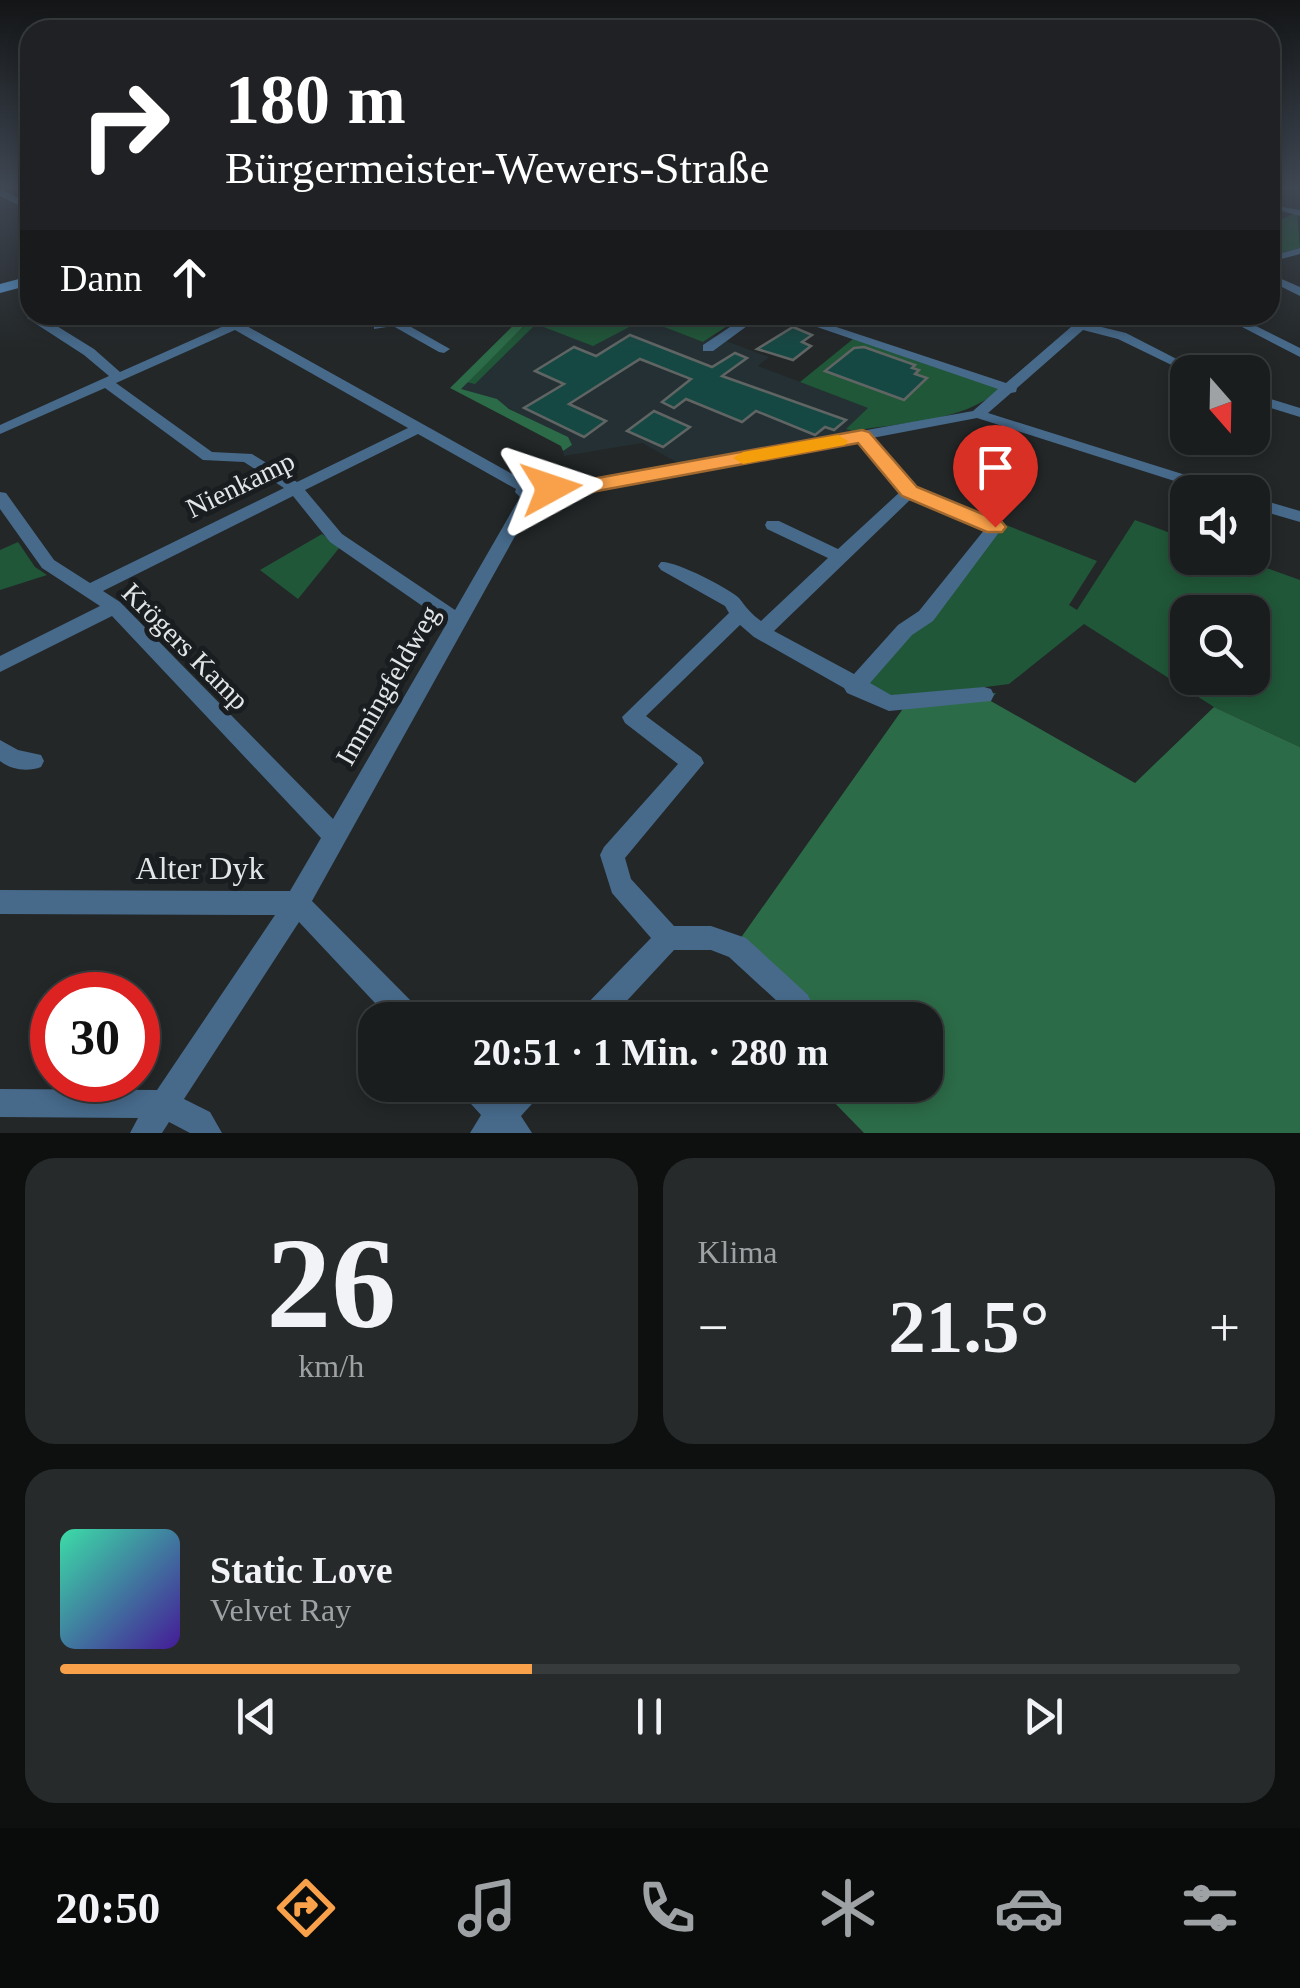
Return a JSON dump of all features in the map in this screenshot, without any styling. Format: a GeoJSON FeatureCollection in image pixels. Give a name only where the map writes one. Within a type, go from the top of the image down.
{"type":"FeatureCollection","features":[{"type":"Feature","properties":{"kind":"street"},"geometry":{"type":"LineString","coordinates":[[47,325],[89,352],[112,380],[208,457],[246,457],[296,488],[336,538],[459,622]]}},
{"type":"Feature","properties":{"kind":"street"},"geometry":{"type":"LineString","coordinates":[[404,325],[444,349]]}},
{"type":"Feature","properties":{"kind":"street"},"geometry":{"type":"LineString","coordinates":[[708,348],[741,325]]}},
{"type":"Feature","properties":{"kind":"street"},"geometry":{"type":"LineString","coordinates":[[818,325],[1010,389]]}},
{"type":"Feature","properties":{"kind":"street"},"geometry":{"type":"LineString","coordinates":[[1075,325],[1135,341],[1170,359]]}},
{"type":"Feature","properties":{"kind":"street"},"geometry":{"type":"LineString","coordinates":[[1245,325],[1300,352]]}},
{"type":"Feature","properties":{"kind":"street"},"geometry":{"type":"LineString","coordinates":[[0,430],[236,326],[525,491],[550,492],[978,414],[1079,326]]}},
{"type":"Feature","properties":{"kind":"street"},"geometry":{"type":"LineString","coordinates":[[1270,403],[1300,413]]}},
{"type":"Feature","properties":{"kind":"street"},"geometry":{"type":"LineString","coordinates":[[978,414],[1170,475]]}},
{"type":"Feature","properties":{"kind":"street","name":"Nienkamp"},"geometry":{"type":"LineString","coordinates":[[88,591],[417,428]]}},
{"type":"Feature","properties":{"kind":"street"},"geometry":{"type":"LineString","coordinates":[[854,687],[906,630],[926,616],[995,527],[910,491],[862,436]]}},
{"type":"Feature","properties":{"kind":"street","name":"Immingfeldweg"},"geometry":{"type":"LineString","coordinates":[[145,1133],[297,903],[459,622],[525,491]]}},
{"type":"Feature","properties":{"kind":"street"},"geometry":{"type":"LineString","coordinates":[[761,632],[910,491]]}},
{"type":"Feature","properties":{"kind":"street","name":"Krögers Kamp"},"geometry":{"type":"LineString","coordinates":[[0,497],[48,564],[114,607],[334,836]]}},
{"type":"Feature","properties":{"kind":"street"},"geometry":{"type":"LineString","coordinates":[[1270,508],[1300,517]]}},
{"type":"Feature","properties":{"kind":"street"},"geometry":{"type":"LineString","coordinates":[[773,524],[840,558]]}},
{"type":"Feature","properties":{"kind":"street"},"geometry":{"type":"LineString","coordinates":[[667,566],[731,601],[738,614],[761,632],[889,704],[984,695]]}},
{"type":"Feature","properties":{"kind":"street"},"geometry":{"type":"LineString","coordinates":[[0,665],[114,607]]}},
{"type":"Feature","properties":{"kind":"street"},"geometry":{"type":"LineString","coordinates":[[668,938],[621,885],[612,856],[693,763],[632,718],[738,614]]}},
{"type":"Feature","properties":{"kind":"street"},"geometry":{"type":"LineString","coordinates":[[0,749],[13,759],[32,762]]}},
{"type":"Feature","properties":{"kind":"street","name":"Alter Dyk"},"geometry":{"type":"LineString","coordinates":[[0,902],[297,903],[393,1002]]}},
{"type":"Feature","properties":{"kind":"street"},"geometry":{"type":"LineString","coordinates":[[608,1002],[668,938],[712,938],[737,948],[798,1002]]}},
{"type":"Feature","properties":{"kind":"street"},"geometry":{"type":"LineString","coordinates":[[484,1102],[501,1127],[518,1102]]}},
{"type":"Feature","properties":{"kind":"street"},"geometry":{"type":"LineString","coordinates":[[0,1103],[165,1104],[200,1122],[208,1133]]}},
{"type":"Feature","properties":{"kind":"shaded area"},"geometry":{"type":"Polygon","coordinates":[[[525,325],[660,325],[703,342],[713,336],[769,357],[758,366],[869,408],[847,429],[853,431],[678,463],[642,443],[564,456],[563,451],[572,445],[502,404],[460,389],[525,325]]]}},
{"type":"Feature","properties":{"kind":"green space"},"geometry":{"type":"Polygon","coordinates":[[[1280,242],[1299,242],[1300,248],[1280,253],[1280,242]]]}},
{"type":"Feature","properties":{"kind":"green space"},"geometry":{"type":"Polygon","coordinates":[[[514,325],[525,325],[461,389],[497,399],[509,409],[568,437],[572,445],[563,451],[561,446],[450,388],[514,325]]]}},
{"type":"Feature","properties":{"kind":"green space"},"geometry":{"type":"Polygon","coordinates":[[[526,325],[535,325],[475,384],[466,382],[526,325]]]}},
{"type":"Feature","properties":{"kind":"green space"},"geometry":{"type":"Polygon","coordinates":[[[539,325],[633,325],[593,346],[539,325]]]}},
{"type":"Feature","properties":{"kind":"green space"},"geometry":{"type":"Polygon","coordinates":[[[659,325],[729,325],[703,342],[659,325]]]}},
{"type":"Feature","properties":{"kind":"green space"},"geometry":{"type":"Polygon","coordinates":[[[853,339],[1000,389],[950,415],[846,429],[868,408],[800,382],[853,339]]]}},
{"type":"Feature","properties":{"kind":"green space"},"geometry":{"type":"Polygon","coordinates":[[[1135,520],[1170,533],[1170,575],[1270,575],[1270,569],[1300,580],[1300,747],[1195,695],[1270,695],[1270,595],[1170,595],[1170,679],[1084,624],[1009,684],[924,695],[876,695],[866,683],[911,633],[933,616],[1001,523],[1097,561],[1069,605],[1077,610],[1135,520]]]}},
{"type":"Feature","properties":{"kind":"green space"},"geometry":{"type":"Polygon","coordinates":[[[322,534],[340,547],[298,599],[260,570],[322,534]]]}},
{"type":"Feature","properties":{"kind":"green space"},"geometry":{"type":"Polygon","coordinates":[[[18,542],[35,567],[47,575],[0,590],[0,550],[18,542]]]}},
{"type":"Feature","properties":{"kind":"green space"},"geometry":{"type":"Polygon","coordinates":[[[996,693],[989,700],[1135,783],[1214,707],[1300,747],[1300,1133],[864,1133],[834,1102],[943,1102],[943,1002],[808,1002],[740,939],[907,703],[996,693]]]}},
{"type":"Feature","properties":{"kind":"building"},"geometry":{"type":"Polygon","coordinates":[[[793,327],[812,335],[802,342],[811,346],[793,360],[757,349],[793,327]]]}},
{"type":"Feature","properties":{"kind":"building"},"geometry":{"type":"Polygon","coordinates":[[[630,335],[712,367],[735,353],[747,358],[722,376],[846,420],[834,430],[825,427],[815,435],[756,411],[742,422],[686,399],[674,408],[662,402],[691,379],[640,359],[569,404],[606,421],[584,437],[524,408],[564,384],[535,371],[574,347],[596,356],[630,335]]]}},
{"type":"Feature","properties":{"kind":"building"},"geometry":{"type":"Polygon","coordinates":[[[864,347],[915,365],[912,368],[919,370],[915,374],[927,378],[904,400],[825,371],[854,348],[864,347]]]}},
{"type":"Feature","properties":{"kind":"building"},"geometry":{"type":"Polygon","coordinates":[[[654,411],[690,427],[663,447],[627,431],[654,411]]]}},
{"type":"Feature","properties":{"kind":"slow traffic"},"geometry":{"type":"LineString","coordinates":[[743,458],[838,441]]}},
{"type":"Feature","properties":{"kind":"route"},"geometry":{"type":"LineString","coordinates":[[551,488],[550,492],[559,492],[862,436],[910,491],[995,527]]}}]}
